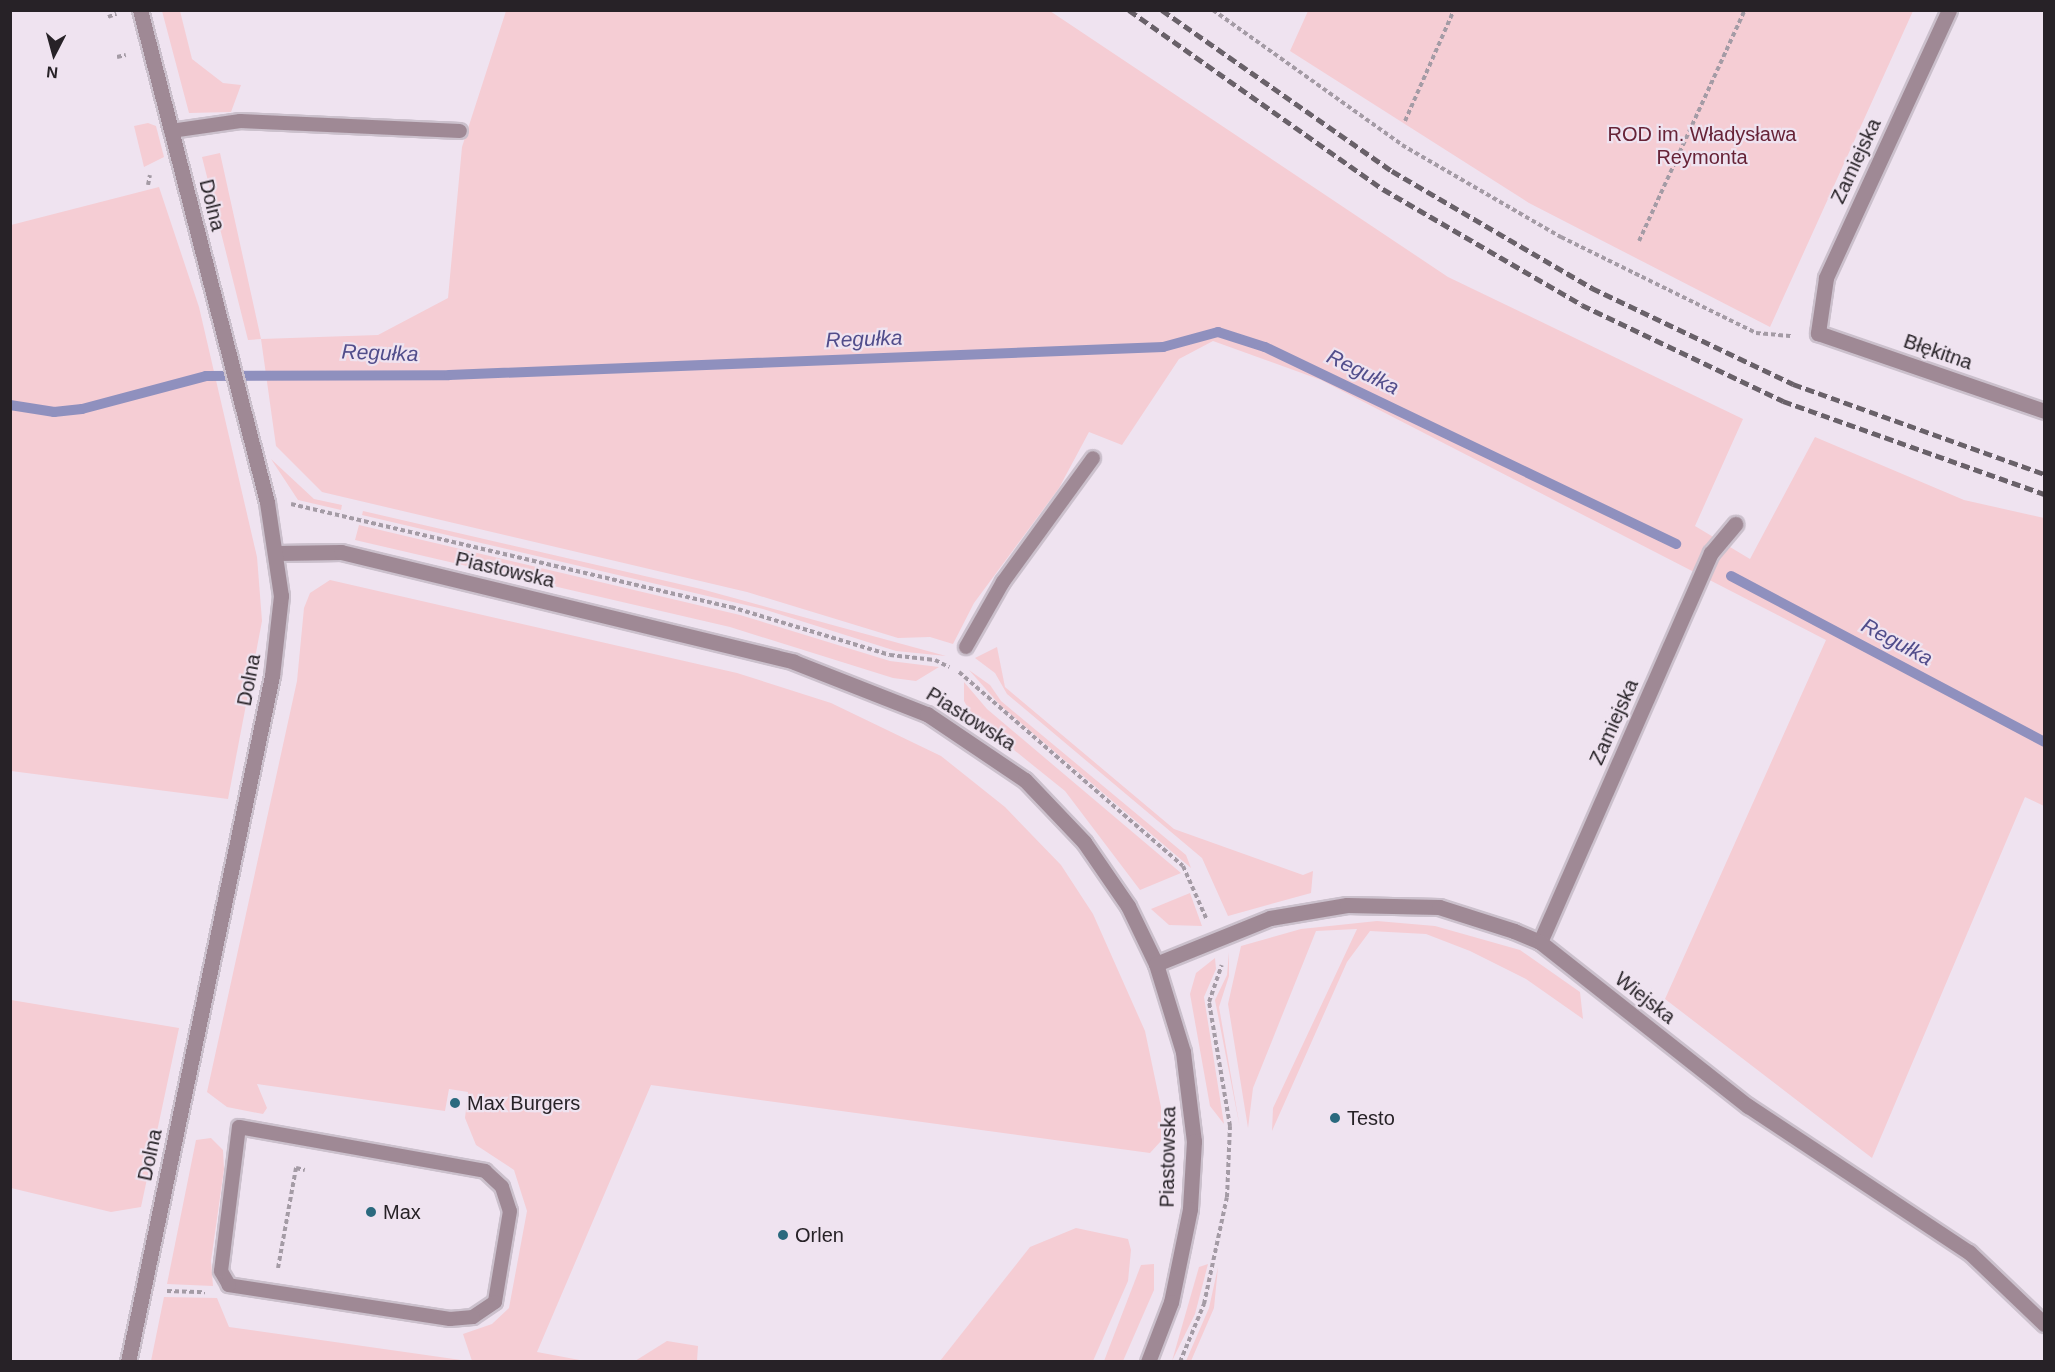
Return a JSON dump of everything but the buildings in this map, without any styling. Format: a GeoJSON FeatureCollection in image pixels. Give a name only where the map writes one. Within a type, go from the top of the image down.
{"type":"FeatureCollection","features":[{"type":"Feature","properties":{"kind":"street","name":"Dolna"},"geometry":{"type":"LineString","coordinates":[[128,1362],[272,676],[281,614],[277,553],[267,502],[140,10]]}},
{"type":"Feature","properties":{"kind":"street","name":"Zamiejska"},"geometry":{"type":"LineString","coordinates":[[1818,333],[1826,278],[1949,10]]}},
{"type":"Feature","properties":{"kind":"street","name":"Błękitna"},"geometry":{"type":"LineString","coordinates":[[1818,333],[2044,411]]}},
{"type":"Feature","properties":{"kind":"street","name":"Zamiejska"},"geometry":{"type":"LineString","coordinates":[[1540,942],[1712,553],[1735,524]]}},
{"type":"Feature","properties":{"kind":"street","name":"Piastowska"},"geometry":{"type":"LineString","coordinates":[[277,553],[316,549],[353,555],[746,648],[887,695],[976,743],[1049,803],[1114,884],[1156,964],[1184,1052],[1193,1172],[1179,1266],[1148,1362]]}},
{"type":"Feature","properties":{"kind":"street","name":"Wiejska"},"geometry":{"type":"LineString","coordinates":[[1156,964],[1270,918],[1347,905],[1439,907],[1540,942],[1748,1106],[1969,1252],[2044,1324]]}},
{"type":"Feature","properties":{"kind":"lane"},"geometry":{"type":"LineString","coordinates":[[171,131],[240,121],[460,131]]}},
{"type":"Feature","properties":{"kind":"lane"},"geometry":{"type":"LineString","coordinates":[[966,647],[1003,582],[1093,458]]}},
{"type":"Feature","properties":{"kind":"lane"},"geometry":{"type":"LineString","coordinates":[[239,1127],[471,1166],[495,1179],[510,1211],[498,1294],[486,1311],[450,1319],[229,1285],[221,1270],[239,1127]]}},
{"type":"Feature","properties":{"kind":"path"},"geometry":{"type":"LineString","coordinates":[[1213,10],[1402,145],[1561,237],[1755,333],[1775,338],[1818,333]]}},
{"type":"Feature","properties":{"kind":"path"},"geometry":{"type":"LineString","coordinates":[[1405,121],[1454,10]]}},
{"type":"Feature","properties":{"kind":"path"},"geometry":{"type":"LineString","coordinates":[[1639,241],[1745,10]]}},
{"type":"Feature","properties":{"kind":"path"},"geometry":{"type":"LineString","coordinates":[[148,186],[150,175]]}},
{"type":"Feature","properties":{"kind":"path"},"geometry":{"type":"LineString","coordinates":[[267,502],[281,500],[731,607],[890,655],[942,663]]}},
{"type":"Feature","properties":{"kind":"path"},"geometry":{"type":"LineString","coordinates":[[966,676],[998,711],[1183,866],[1208,924]]}},
{"type":"Feature","properties":{"kind":"path"},"geometry":{"type":"LineString","coordinates":[[272,1272],[282,1265],[296,1168],[305,1170]]}},
{"type":"Feature","properties":{"kind":"path"},"geometry":{"type":"LineString","coordinates":[[161,1291],[215,1292]]}},
{"type":"Feature","properties":{"kind":"green space","name":"ROD im. Władysława Reymonta"},"geometry":{"type":"Polygon","coordinates":[[[1308,10],[1913,11],[1770,327],[1529,203],[1290,51],[1308,10]]]}},
{"type":"Feature","properties":{"kind":"green space"},"geometry":{"type":"Polygon","coordinates":[[[162,11],[180,11],[192,59],[223,83],[241,85],[231,112],[189,113],[162,11]]]}},
{"type":"Feature","properties":{"kind":"green space"},"geometry":{"type":"Polygon","coordinates":[[[506,11],[1050,11],[1448,277],[1743,419],[1695,526],[1750,559],[1815,437],[1964,500],[2044,518],[2044,806],[2025,797],[1872,1158],[1665,999],[1826,640],[1321,380],[1213,341],[1179,359],[1122,445],[1089,432],[1059,488],[974,603],[953,644],[930,637],[898,638],[747,592],[322,492],[276,446],[261,339],[378,335],[448,298],[462,147],[506,11]]]}},
{"type":"Feature","properties":{"kind":"green space"},"geometry":{"type":"Polygon","coordinates":[[[148,123],[156,126],[164,157],[144,167],[134,126],[148,123]]]}},
{"type":"Feature","properties":{"kind":"green space"},"geometry":{"type":"Polygon","coordinates":[[[220,153],[261,339],[248,340],[202,157],[220,153]]]}},
{"type":"Feature","properties":{"kind":"green space"},"geometry":{"type":"Polygon","coordinates":[[[159,187],[199,307],[257,557],[262,621],[228,799],[11,771],[11,225],[159,187]]]}},
{"type":"Feature","properties":{"kind":"green space"},"geometry":{"type":"Polygon","coordinates":[[[271,459],[314,499],[342,505],[341,510],[298,500],[271,459]]]}},
{"type":"Feature","properties":{"kind":"green space"},"geometry":{"type":"Polygon","coordinates":[[[363,511],[701,589],[946,656],[896,651],[763,609],[362,515],[363,511]]]}},
{"type":"Feature","properties":{"kind":"green space"},"geometry":{"type":"Polygon","coordinates":[[[359,525],[740,615],[890,661],[939,667],[916,681],[893,678],[730,627],[355,540],[359,525]]]}},
{"type":"Feature","properties":{"kind":"green space"},"geometry":{"type":"Polygon","coordinates":[[[330,580],[737,673],[831,703],[941,756],[1005,807],[1061,865],[1093,914],[1145,1031],[1161,1107],[1161,1141],[1150,1153],[651,1085],[537,1352],[585,1361],[472,1361],[463,1334],[492,1324],[509,1308],[527,1211],[514,1170],[476,1145],[465,1118],[468,1092],[449,1089],[445,1111],[257,1084],[267,1108],[263,1114],[227,1107],[207,1092],[297,681],[304,608],[310,593],[330,580]]]}},
{"type":"Feature","properties":{"kind":"green space"},"geometry":{"type":"Polygon","coordinates":[[[997,647],[1005,687],[1174,829],[1303,875],[1313,871],[1311,893],[1228,916],[1202,858],[1007,694],[995,673],[975,658],[997,647]]]}},
{"type":"Feature","properties":{"kind":"green space"},"geometry":{"type":"Polygon","coordinates":[[[969,670],[990,685],[1001,701],[1186,855],[1191,868],[1000,705],[969,670]]]}},
{"type":"Feature","properties":{"kind":"green space"},"geometry":{"type":"Polygon","coordinates":[[[964,682],[987,709],[1181,873],[1140,890],[1065,791],[973,717],[964,701],[964,682]]]}},
{"type":"Feature","properties":{"kind":"green space"},"geometry":{"type":"Polygon","coordinates":[[[1190,893],[1202,926],[1169,925],[1151,909],[1190,893]]]}},
{"type":"Feature","properties":{"kind":"green space"},"geometry":{"type":"Polygon","coordinates":[[[1377,921],[1435,926],[1520,950],[1580,992],[1583,1019],[1526,979],[1470,951],[1426,934],[1370,931],[1347,962],[1272,1131],[1273,1108],[1357,929],[1316,931],[1253,1088],[1248,1128],[1228,1004],[1241,946],[1301,929],[1377,921]]]}},
{"type":"Feature","properties":{"kind":"green space"},"geometry":{"type":"Polygon","coordinates":[[[1229,952],[1229,976],[1219,1007],[1240,1128],[1215,1000],[1227,975],[1229,952]]]}},
{"type":"Feature","properties":{"kind":"green space"},"geometry":{"type":"Polygon","coordinates":[[[1215,958],[1216,969],[1204,997],[1224,1124],[1210,1106],[1190,994],[1196,973],[1215,958]]]}},
{"type":"Feature","properties":{"kind":"green space"},"geometry":{"type":"Polygon","coordinates":[[[11,1000],[179,1028],[141,1207],[111,1212],[11,1188],[11,1000]]]}},
{"type":"Feature","properties":{"kind":"green space"},"geometry":{"type":"Polygon","coordinates":[[[211,1138],[223,1150],[224,1169],[211,1261],[213,1286],[167,1284],[196,1140],[211,1138]]]}},
{"type":"Feature","properties":{"kind":"green space"},"geometry":{"type":"Polygon","coordinates":[[[1076,1228],[1128,1239],[1131,1250],[1128,1281],[1093,1361],[940,1361],[1030,1247],[1076,1228]]]}},
{"type":"Feature","properties":{"kind":"green space"},"geometry":{"type":"Polygon","coordinates":[[[1154,1264],[1154,1290],[1123,1361],[1104,1361],[1141,1265],[1154,1264]]]}},
{"type":"Feature","properties":{"kind":"green space"},"geometry":{"type":"Polygon","coordinates":[[[1208,1264],[1195,1314],[1172,1361],[1199,1267],[1208,1264]]]}},
{"type":"Feature","properties":{"kind":"green space"},"geometry":{"type":"Polygon","coordinates":[[[1218,1267],[1214,1308],[1191,1361],[1186,1361],[1209,1308],[1218,1267]]]}},
{"type":"Feature","properties":{"kind":"green space"},"geometry":{"type":"Polygon","coordinates":[[[164,1297],[217,1298],[229,1327],[468,1361],[151,1361],[164,1297]]]}},
{"type":"Feature","properties":{"kind":"green space"},"geometry":{"type":"Polygon","coordinates":[[[667,1341],[698,1346],[697,1361],[635,1361],[667,1341]]]}},
{"type":"Feature","properties":{"kind":"waterway","name":"Regułka"},"geometry":{"type":"LineString","coordinates":[[10,405],[54,412],[82,409],[206,376],[449,375],[1163,347],[1218,332],[1265,347],[1676,544]]}},
{"type":"Feature","properties":{"kind":"waterway","name":"Regułka"},"geometry":{"type":"LineString","coordinates":[[1731,576],[2044,742]]}},
{"type":"Feature","properties":{"kind":"railway"},"geometry":{"type":"LineString","coordinates":[[1129,10],[1383,189],[1582,305],[1783,401],[2044,494]]}},
{"type":"Feature","properties":{"kind":"railway"},"geometry":{"type":"LineString","coordinates":[[1162,10],[1392,171],[1592,288],[1793,384],[2044,474]]}},
{"type":"Feature","properties":{"kind":"place","name":"Max Burgers"},"geometry":{"type":"Point","coordinates":[455,1103]}},
{"type":"Feature","properties":{"kind":"place","name":"Testo"},"geometry":{"type":"Point","coordinates":[1335,1118]}},
{"type":"Feature","properties":{"kind":"place","name":"Max"},"geometry":{"type":"Point","coordinates":[371,1212]}},
{"type":"Feature","properties":{"kind":"place","name":"Orlen"},"geometry":{"type":"Point","coordinates":[783,1235]}}]}
